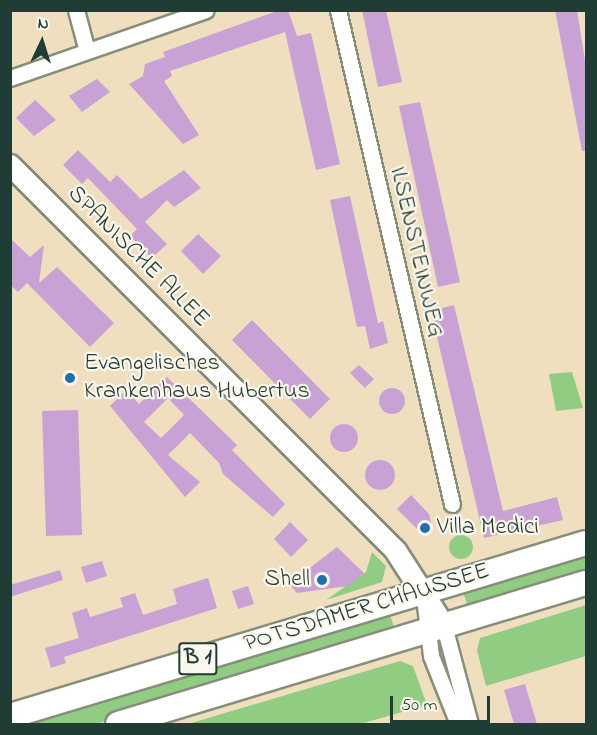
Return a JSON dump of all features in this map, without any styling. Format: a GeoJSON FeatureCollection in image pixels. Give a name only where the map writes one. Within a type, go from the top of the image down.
{"type":"FeatureCollection","features":[{"type":"Feature","properties":{"kind":"main road","name":"SPANISCHE ALLEE"},"geometry":{"type":"LineString","coordinates":[[10,165],[395,550],[423,591],[435,628]]}},
{"type":"Feature","properties":{"kind":"main road","name":"POTSDAMER CHAUSSEE"},"geometry":{"type":"LineString","coordinates":[[10,716],[586,543]]}},
{"type":"Feature","properties":{"kind":"main road","name":"POTSDAMER CHAUSSEE"},"geometry":{"type":"LineString","coordinates":[[118,724],[586,583]]}},
{"type":"Feature","properties":{"kind":"street"},"geometry":{"type":"LineString","coordinates":[[76,10],[87,51]]}},
{"type":"Feature","properties":{"kind":"street"},"geometry":{"type":"LineString","coordinates":[[10,78],[206,10]]}},
{"type":"Feature","properties":{"kind":"street","name":"ILSENSTEINWEG"},"geometry":{"type":"LineString","coordinates":[[338,10],[452,504]]}},
{"type":"Feature","properties":{"kind":"street"},"geometry":{"type":"LineString","coordinates":[[435,628],[458,724]]}},
{"type":"Feature","properties":{"kind":"street"},"geometry":{"type":"LineString","coordinates":[[435,628],[470,724]]}},
{"type":"Feature","properties":{"kind":"green space"},"geometry":{"type":"Polygon","coordinates":[[[572,372],[583,408],[556,411],[549,374],[572,372]]]}},
{"type":"Feature","properties":{"kind":"green space"},"geometry":{"type":"Polygon","coordinates":[[[461,535],[466,536],[472,542],[472,552],[466,558],[461,559],[456,558],[450,552],[449,547],[450,542],[456,536],[461,535]]]}},
{"type":"Feature","properties":{"kind":"green space"},"geometry":{"type":"Polygon","coordinates":[[[586,549],[586,577],[470,612],[461,587],[586,549]]]}},
{"type":"Feature","properties":{"kind":"green space"},"geometry":{"type":"Polygon","coordinates":[[[372,552],[386,566],[382,582],[326,600],[366,572],[372,552]]]}},
{"type":"Feature","properties":{"kind":"green space"},"geometry":{"type":"Polygon","coordinates":[[[586,605],[586,656],[486,686],[477,650],[480,638],[586,605]]]}},
{"type":"Feature","properties":{"kind":"green space"},"geometry":{"type":"Polygon","coordinates":[[[388,608],[396,634],[96,724],[11,724],[388,608]]]}},
{"type":"Feature","properties":{"kind":"green space"},"geometry":{"type":"Polygon","coordinates":[[[400,661],[413,666],[427,705],[360,724],[188,724],[400,661]]]}},
{"type":"Feature","properties":{"kind":"building"},"geometry":{"type":"Polygon","coordinates":[[[280,10],[288,10],[297,36],[311,33],[340,164],[316,170],[285,32],[170,71],[172,76],[164,81],[199,135],[183,144],[129,84],[143,76],[145,64],[165,57],[163,52],[280,10]]]}},
{"type":"Feature","properties":{"kind":"building"},"geometry":{"type":"Polygon","coordinates":[[[362,10],[386,10],[402,82],[378,87],[362,10]]]}},
{"type":"Feature","properties":{"kind":"building"},"geometry":{"type":"Polygon","coordinates":[[[555,10],[577,10],[586,67],[586,151],[582,151],[555,10]]]}},
{"type":"Feature","properties":{"kind":"building"},"geometry":{"type":"Polygon","coordinates":[[[97,79],[110,92],[82,112],[69,96],[97,79]]]}},
{"type":"Feature","properties":{"kind":"building"},"geometry":{"type":"Polygon","coordinates":[[[35,100],[56,120],[34,136],[16,118],[35,100]]]}},
{"type":"Feature","properties":{"kind":"building"},"geometry":{"type":"Polygon","coordinates":[[[420,102],[460,282],[438,287],[399,106],[420,102]]]}},
{"type":"Feature","properties":{"kind":"building"},"geometry":{"type":"Polygon","coordinates":[[[78,150],[110,182],[117,175],[141,199],[184,170],[201,188],[174,207],[167,200],[145,222],[167,244],[152,258],[130,236],[137,229],[88,178],[82,184],[63,165],[78,150]]]}},
{"type":"Feature","properties":{"kind":"building"},"geometry":{"type":"Polygon","coordinates":[[[350,196],[378,323],[383,321],[388,343],[370,349],[365,326],[357,327],[330,200],[350,196]]]}},
{"type":"Feature","properties":{"kind":"building"},"geometry":{"type":"Polygon","coordinates":[[[198,234],[221,256],[203,274],[181,251],[198,234]]]}},
{"type":"Feature","properties":{"kind":"building"},"geometry":{"type":"Polygon","coordinates":[[[10,238],[30,257],[44,245],[39,283],[57,267],[114,323],[90,347],[27,283],[18,292],[10,285],[10,238]]]}},
{"type":"Feature","properties":{"kind":"building"},"geometry":{"type":"Polygon","coordinates":[[[454,305],[503,511],[557,497],[563,520],[484,538],[431,311],[454,305]]]}},
{"type":"Feature","properties":{"kind":"building"},"geometry":{"type":"Polygon","coordinates":[[[252,320],[330,399],[310,419],[232,340],[252,320]]]}},
{"type":"Feature","properties":{"kind":"building"},"geometry":{"type":"Polygon","coordinates":[[[359,365],[374,379],[365,388],[350,373],[359,365]]]}},
{"type":"Feature","properties":{"kind":"building"},"geometry":{"type":"Polygon","coordinates":[[[167,377],[237,445],[232,450],[285,504],[273,517],[223,474],[219,463],[190,433],[168,455],[200,482],[185,497],[110,406],[126,390],[139,404],[167,377]],[[168,398],[144,422],[161,438],[184,415],[168,398]]]}},
{"type":"Feature","properties":{"kind":"building"},"geometry":{"type":"Polygon","coordinates":[[[392,388],[401,392],[405,401],[401,410],[392,414],[383,410],[379,401],[383,392],[392,388]]]}},
{"type":"Feature","properties":{"kind":"building"},"geometry":{"type":"Polygon","coordinates":[[[78,410],[82,535],[46,536],[42,411],[78,410]]]}},
{"type":"Feature","properties":{"kind":"building"},"geometry":{"type":"Polygon","coordinates":[[[344,424],[354,428],[358,438],[354,448],[344,452],[334,448],[330,438],[334,428],[344,424]]]}},
{"type":"Feature","properties":{"kind":"building"},"geometry":{"type":"Polygon","coordinates":[[[380,460],[391,464],[395,475],[391,486],[380,490],[369,486],[365,475],[369,464],[380,460]]]}},
{"type":"Feature","properties":{"kind":"building"},"geometry":{"type":"Polygon","coordinates":[[[411,495],[429,514],[432,526],[420,532],[397,509],[411,495]]]}},
{"type":"Feature","properties":{"kind":"building"},"geometry":{"type":"Polygon","coordinates":[[[290,522],[308,540],[291,557],[274,539],[290,522]]]}},
{"type":"Feature","properties":{"kind":"building"},"geometry":{"type":"Polygon","coordinates":[[[337,547],[364,573],[348,586],[297,593],[289,584],[337,547]]]}},
{"type":"Feature","properties":{"kind":"building"},"geometry":{"type":"Polygon","coordinates":[[[102,561],[107,576],[86,583],[81,567],[102,561]]]}},
{"type":"Feature","properties":{"kind":"building"},"geometry":{"type":"Polygon","coordinates":[[[60,570],[63,580],[10,597],[10,585],[60,570]]]}},
{"type":"Feature","properties":{"kind":"building"},"geometry":{"type":"Polygon","coordinates":[[[208,578],[217,608],[64,657],[66,663],[51,668],[45,648],[79,638],[72,613],[87,608],[90,617],[123,607],[120,598],[135,593],[143,615],[177,604],[173,589],[208,578]]]}},
{"type":"Feature","properties":{"kind":"building"},"geometry":{"type":"Polygon","coordinates":[[[248,586],[254,604],[238,609],[232,591],[248,586]]]}},
{"type":"Feature","properties":{"kind":"building"},"geometry":{"type":"Polygon","coordinates":[[[525,684],[537,724],[514,724],[504,690],[525,684]]]}},
{"type":"Feature","properties":{"kind":"place","name":"Evangelisches Krankenhaus Hubertus"},"geometry":{"type":"Point","coordinates":[70,378]}},
{"type":"Feature","properties":{"kind":"place","name":"Villa Medici"},"geometry":{"type":"Point","coordinates":[425,528]}},
{"type":"Feature","properties":{"kind":"place","name":"Shell"},"geometry":{"type":"Point","coordinates":[322,580]}}]}
